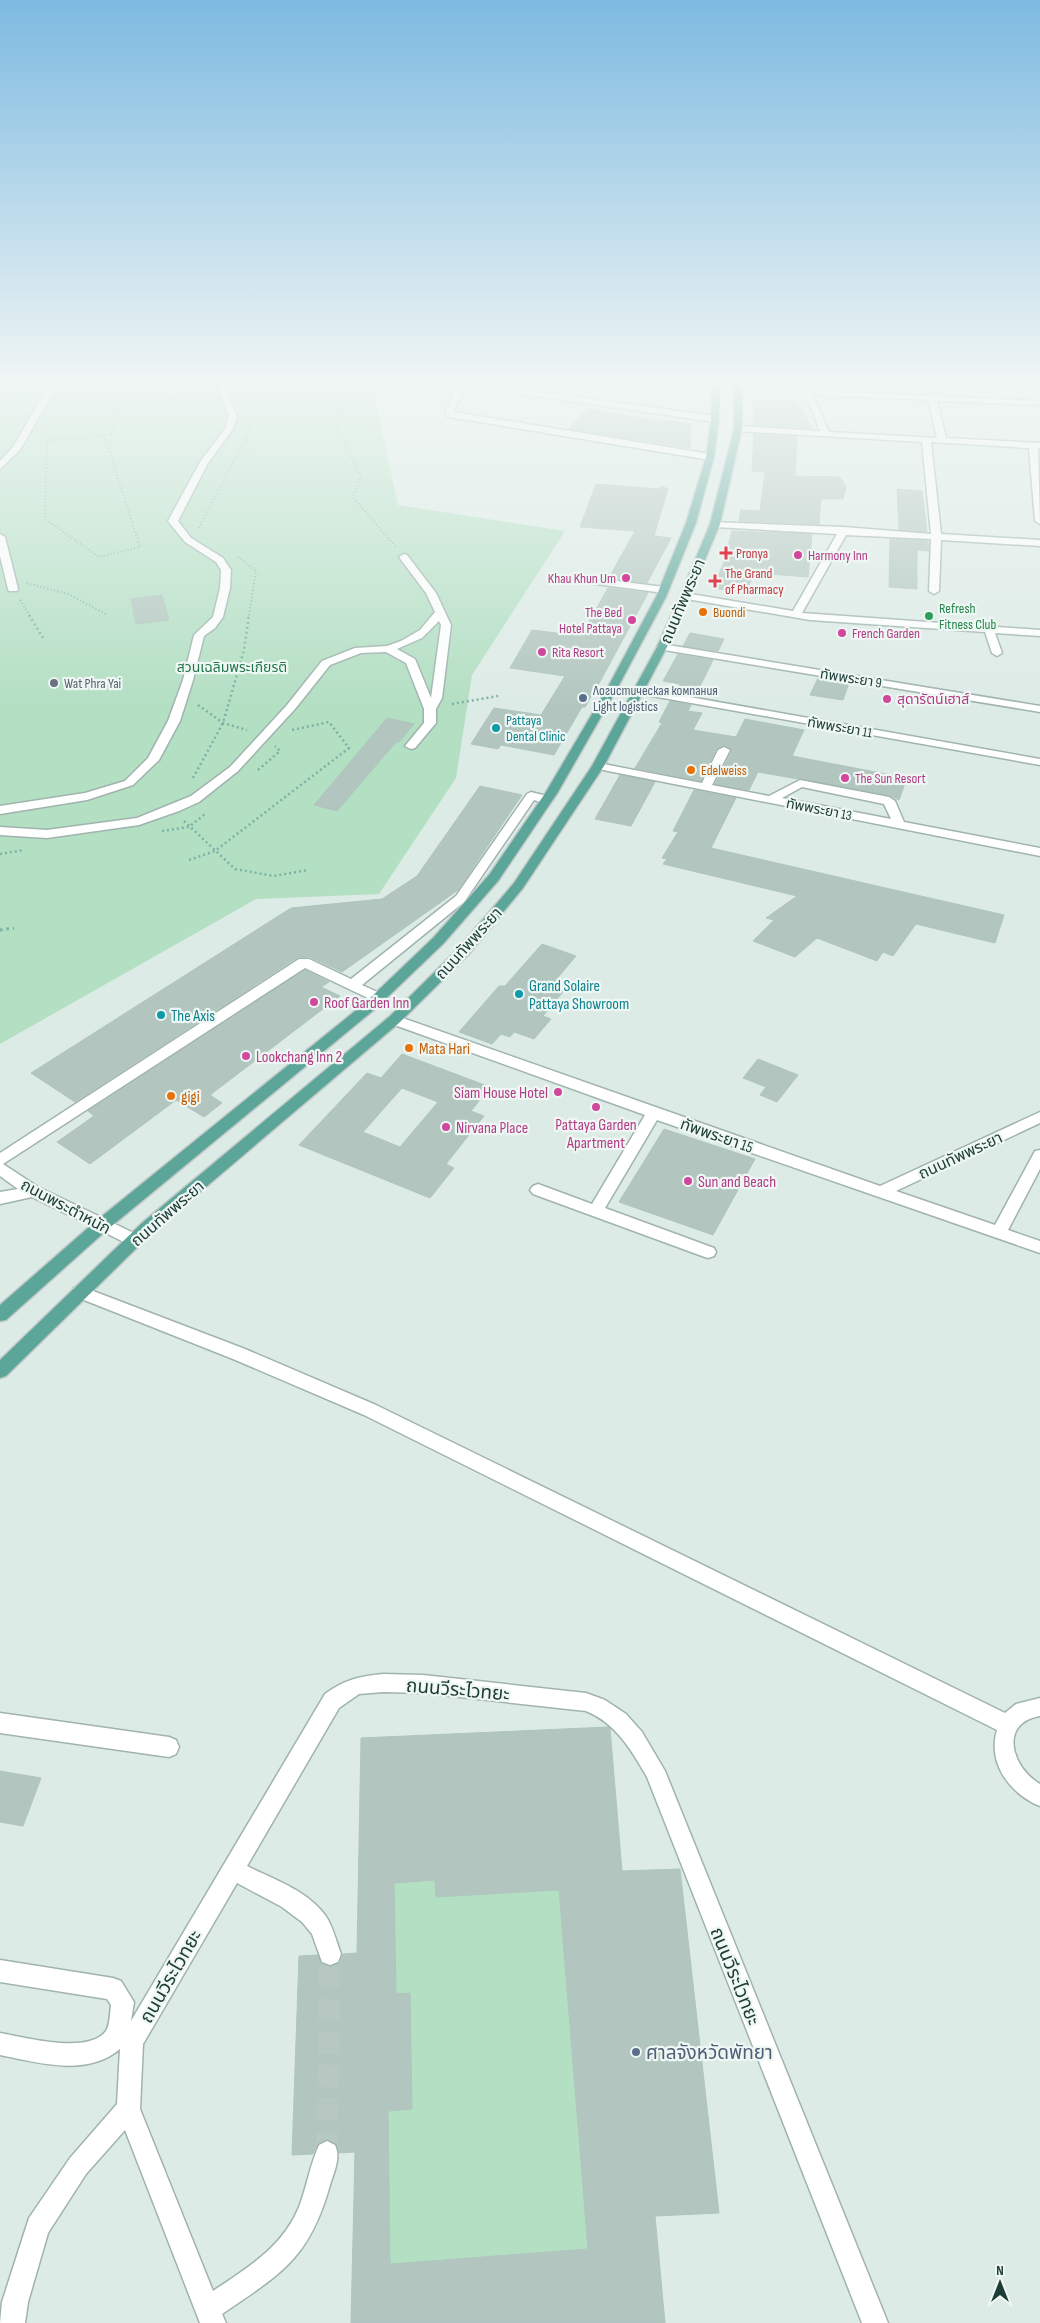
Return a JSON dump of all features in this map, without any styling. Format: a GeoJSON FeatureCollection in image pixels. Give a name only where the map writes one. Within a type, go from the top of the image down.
{"type":"FeatureCollection","features":[{"type":"Feature","properties":{"kind":"main road","name":"ถนนทัพพระยา"},"geometry":{"type":"LineString","coordinates":[[0,1316],[102,1225],[379,998],[438,941],[494,878],[547,800],[613,687],[664,590],[691,523],[701,489]]}},
{"type":"Feature","properties":{"kind":"main road","name":"ถนนทัพพระยา"},"geometry":{"type":"LineString","coordinates":[[0,1371],[134,1240],[394,1020],[463,952],[519,885],[598,766],[662,647],[686,596],[714,524],[723,489]]}},
{"type":"Feature","properties":{"kind":"street"},"geometry":{"type":"LineString","coordinates":[[0,810],[87,796],[129,783],[153,760],[174,720],[188,680],[199,635],[211,626],[218,617],[225,588],[226,570],[220,560],[188,540],[173,522],[190,489]]}},
{"type":"Feature","properties":{"kind":"street"},"geometry":{"type":"LineString","coordinates":[[931,489],[936,536],[934,591]]}},
{"type":"Feature","properties":{"kind":"street"},"geometry":{"type":"LineString","coordinates":[[1038,489],[1040,521]]}},
{"type":"Feature","properties":{"kind":"street"},"geometry":{"type":"LineString","coordinates":[[714,524],[844,530],[1040,543]]}},
{"type":"Feature","properties":{"kind":"street"},"geometry":{"type":"LineString","coordinates":[[796,614],[844,530]]}},
{"type":"Feature","properties":{"kind":"street"},"geometry":{"type":"LineString","coordinates":[[0,537],[12,586]]}},
{"type":"Feature","properties":{"kind":"street"},"geometry":{"type":"LineString","coordinates":[[404,557],[431,593],[446,625],[437,698],[430,709]]}},
{"type":"Feature","properties":{"kind":"street"},"geometry":{"type":"LineString","coordinates":[[584,580],[664,590]]}},
{"type":"Feature","properties":{"kind":"street"},"geometry":{"type":"LineString","coordinates":[[686,596],[796,614],[1040,633]]}},
{"type":"Feature","properties":{"kind":"street"},"geometry":{"type":"LineString","coordinates":[[0,831],[47,834],[139,821],[195,799],[234,769],[291,707],[326,663],[359,650],[388,649],[415,640],[431,627],[440,612]]}},
{"type":"Feature","properties":{"kind":"street"},"geometry":{"type":"LineString","coordinates":[[989,630],[997,653]]}},
{"type":"Feature","properties":{"kind":"street","name":"ทัพพระยา 9"},"geometry":{"type":"LineString","coordinates":[[662,647],[1040,708]]}},
{"type":"Feature","properties":{"kind":"street"},"geometry":{"type":"LineString","coordinates":[[388,649],[411,661],[430,709],[430,722],[411,746]]}},
{"type":"Feature","properties":{"kind":"street","name":"ทัพพระยา 11"},"geometry":{"type":"LineString","coordinates":[[639,691],[1040,762]]}},
{"type":"Feature","properties":{"kind":"street"},"geometry":{"type":"LineString","coordinates":[[706,786],[724,750]]}},
{"type":"Feature","properties":{"kind":"street","name":"ทัพพระยา 13"},"geometry":{"type":"LineString","coordinates":[[598,766],[1040,852]]}},
{"type":"Feature","properties":{"kind":"street"},"geometry":{"type":"LineString","coordinates":[[772,799],[800,783],[890,801],[899,825]]}},
{"type":"Feature","properties":{"kind":"street"},"geometry":{"type":"LineString","coordinates":[[353,985],[460,898],[531,796],[547,800]]}},
{"type":"Feature","properties":{"kind":"street"},"geometry":{"type":"LineString","coordinates":[[0,1160],[304,962],[379,998]]}},
{"type":"Feature","properties":{"kind":"street","name":"ทัพพระยา 15"},"geometry":{"type":"LineString","coordinates":[[394,1020],[1040,1248]]}},
{"type":"Feature","properties":{"kind":"street"},"geometry":{"type":"LineString","coordinates":[[595,1212],[654,1113]]}},
{"type":"Feature","properties":{"kind":"street","name":"ถนนทัพพระยา"},"geometry":{"type":"LineString","coordinates":[[880,1192],[1040,1117]]}},
{"type":"Feature","properties":{"kind":"street"},"geometry":{"type":"LineString","coordinates":[[999,1232],[1040,1155]]}},
{"type":"Feature","properties":{"kind":"street","name":"ถนนพระตำหนัก"},"geometry":{"type":"LineString","coordinates":[[0,1169],[33,1191],[134,1240]]}},
{"type":"Feature","properties":{"kind":"street"},"geometry":{"type":"LineString","coordinates":[[538,1190],[708,1252]]}},
{"type":"Feature","properties":{"kind":"street"},"geometry":{"type":"LineString","coordinates":[[0,1198],[33,1191]]}},
{"type":"Feature","properties":{"kind":"street"},"geometry":{"type":"LineString","coordinates":[[80,1292],[239,1354],[370,1410],[1008,1725]]}},
{"type":"Feature","properties":{"kind":"street","name":"ถนนวีระไวทยะ"},"geometry":{"type":"LineString","coordinates":[[0,2044],[68,2055],[97,2053],[123,2040],[233,1870],[332,1702],[346,1690],[383,1682],[423,1684],[586,1702],[600,1706],[620,1720],[635,1738],[654,1770],[875,2323]]}},
{"type":"Feature","properties":{"kind":"street"},"geometry":{"type":"LineString","coordinates":[[1040,1707],[1022,1711],[1008,1725],[1003,1744],[1008,1765],[1022,1785],[1040,1796]]}},
{"type":"Feature","properties":{"kind":"street"},"geometry":{"type":"LineString","coordinates":[[0,1723],[169,1747]]}},
{"type":"Feature","properties":{"kind":"street"},"geometry":{"type":"LineString","coordinates":[[233,1870],[295,1903],[309,1913],[317,1922],[330,1954]]}},
{"type":"Feature","properties":{"kind":"street","name":"ถนนวีระไวทยะ"},"geometry":{"type":"LineString","coordinates":[[0,1971],[113,1989],[123,2002],[123,2040],[128,2109],[210,2316]]}},
{"type":"Feature","properties":{"kind":"street"},"geometry":{"type":"LineString","coordinates":[[12,2323],[16,2302],[38,2227],[78,2166],[128,2109]]}},
{"type":"Feature","properties":{"kind":"street"},"geometry":{"type":"LineString","coordinates":[[210,2316],[273,2263],[290,2246],[303,2224],[313,2199],[327,2153]]}},
{"type":"Feature","properties":{"kind":"path"},"geometry":{"type":"LineString","coordinates":[[46,489],[45,518],[99,557],[140,548],[121,489]]}},
{"type":"Feature","properties":{"kind":"path"},"geometry":{"type":"LineString","coordinates":[[356,489],[353,497],[404,557]]}},
{"type":"Feature","properties":{"kind":"path"},"geometry":{"type":"LineString","coordinates":[[43,638],[12,586],[23,582],[55,588],[79,598],[106,614]]}},
{"type":"Feature","properties":{"kind":"path"},"geometry":{"type":"LineString","coordinates":[[437,698],[454,705],[498,696]]}},
{"type":"Feature","properties":{"kind":"path"},"geometry":{"type":"LineString","coordinates":[[189,860],[215,851],[349,748]]}},
{"type":"Feature","properties":{"kind":"path"},"geometry":{"type":"LineString","coordinates":[[189,828],[235,869],[274,876],[308,870]]}},
{"type":"Feature","properties":{"kind":"path"},"geometry":{"type":"LineString","coordinates":[[0,930],[14,928]]}},
{"type":"Feature","properties":{"kind":"green space","name":"สวนเฉลิมพระเกียรติ"},"geometry":{"type":"Polygon","coordinates":[[[0,489],[395,489],[398,505],[565,531],[472,675],[456,778],[379,894],[256,899],[0,1044],[0,489]]]}},
{"type":"Feature","properties":{"kind":"green space"},"geometry":{"type":"Polygon","coordinates":[[[435,1880],[436,1897],[559,1890],[588,2249],[390,2264],[388,2111],[412,2109],[410,1993],[396,1994],[394,1883],[435,1880]]]}},
{"type":"Feature","properties":{"kind":"building"},"geometry":{"type":"Polygon","coordinates":[[[594,489],[668,489],[654,536],[671,538],[647,583],[613,579],[614,577],[610,576],[635,531],[580,527],[594,489]]]}},
{"type":"Feature","properties":{"kind":"building"},"geometry":{"type":"Polygon","coordinates":[[[763,489],[845,489],[843,499],[821,499],[819,524],[739,521],[741,510],[760,511],[763,489]]]}},
{"type":"Feature","properties":{"kind":"building"},"geometry":{"type":"Polygon","coordinates":[[[897,489],[922,491],[927,532],[899,530],[897,489]]]}},
{"type":"Feature","properties":{"kind":"building"},"geometry":{"type":"Polygon","coordinates":[[[732,531],[812,534],[808,577],[755,573],[745,593],[712,588],[723,565],[732,531]]]}},
{"type":"Feature","properties":{"kind":"building"},"geometry":{"type":"Polygon","coordinates":[[[890,539],[928,541],[929,551],[917,550],[917,589],[889,587],[890,539]]]}},
{"type":"Feature","properties":{"kind":"building"},"geometry":{"type":"Polygon","coordinates":[[[608,588],[648,593],[602,678],[585,707],[582,707],[554,755],[501,745],[498,749],[471,744],[494,708],[541,715],[565,676],[510,668],[532,630],[581,636],[608,588]]]}},
{"type":"Feature","properties":{"kind":"building"},"geometry":{"type":"Polygon","coordinates":[[[162,595],[169,620],[136,624],[131,599],[162,595]]]}},
{"type":"Feature","properties":{"kind":"building"},"geometry":{"type":"Polygon","coordinates":[[[690,633],[724,639],[718,651],[683,646],[690,633]]]}},
{"type":"Feature","properties":{"kind":"building"},"geometry":{"type":"Polygon","coordinates":[[[678,654],[713,660],[695,696],[675,692],[680,684],[663,681],[678,654]]]}},
{"type":"Feature","properties":{"kind":"building"},"geometry":{"type":"Polygon","coordinates":[[[818,678],[849,683],[843,700],[810,695],[818,678]]]}},
{"type":"Feature","properties":{"kind":"building"},"geometry":{"type":"Polygon","coordinates":[[[670,701],[691,705],[688,711],[702,713],[693,730],[736,737],[745,719],[804,730],[792,756],[907,778],[899,800],[889,795],[758,772],[749,790],[715,784],[732,751],[725,745],[716,749],[701,781],[635,768],[662,723],[659,722],[670,701]]]}},
{"type":"Feature","properties":{"kind":"building"},"geometry":{"type":"Polygon","coordinates":[[[387,718],[414,724],[399,742],[396,742],[337,811],[314,805],[387,718]]]}},
{"type":"Feature","properties":{"kind":"building"},"geometry":{"type":"Polygon","coordinates":[[[620,775],[655,782],[631,826],[595,819],[620,775]]]}},
{"type":"Feature","properties":{"kind":"building"},"geometry":{"type":"Polygon","coordinates":[[[480,786],[522,795],[458,890],[342,972],[310,957],[298,957],[75,1102],[31,1073],[291,908],[382,899],[417,876],[480,786]]]}},
{"type":"Feature","properties":{"kind":"building"},"geometry":{"type":"Polygon","coordinates":[[[694,790],[736,798],[711,848],[1004,915],[995,943],[916,924],[893,956],[883,952],[877,961],[817,938],[795,957],[753,941],[774,920],[766,918],[797,896],[663,864],[667,859],[662,858],[678,832],[673,831],[694,790]]]}},
{"type":"Feature","properties":{"kind":"building","name":"Grand Solaire Pattaya Showroom"},"geometry":{"type":"Polygon","coordinates":[[[542,944],[576,956],[554,982],[567,987],[543,1016],[551,1019],[534,1039],[514,1032],[510,1037],[501,1034],[492,1044],[459,1032],[499,986],[505,986],[542,944]]]}},
{"type":"Feature","properties":{"kind":"building"},"geometry":{"type":"Polygon","coordinates":[[[305,970],[329,982],[321,987],[340,996],[210,1095],[222,1103],[204,1117],[176,1100],[90,1164],[57,1142],[94,1116],[88,1111],[305,970]]]}},
{"type":"Feature","properties":{"kind":"building","name":"Nirvana Place"},"geometry":{"type":"Polygon","coordinates":[[[402,1054],[490,1087],[471,1111],[484,1116],[446,1164],[454,1168],[430,1198],[299,1145],[367,1073],[381,1078],[402,1054]],[[402,1088],[363,1132],[400,1147],[438,1102],[402,1088]]]}},
{"type":"Feature","properties":{"kind":"building"},"geometry":{"type":"Polygon","coordinates":[[[758,1059],[798,1075],[777,1102],[760,1095],[766,1087],[743,1078],[758,1059]]]}},
{"type":"Feature","properties":{"kind":"building","name":"Sun and Beach"},"geometry":{"type":"Polygon","coordinates":[[[664,1129],[755,1159],[713,1235],[619,1202],[664,1129]]]}},
{"type":"Feature","properties":{"kind":"building","name":"ศาลจังหวัดพัทยา"},"geometry":{"type":"Polygon","coordinates":[[[610,1728],[622,1871],[680,1869],[719,2213],[655,2216],[665,2323],[351,2323],[355,2152],[339,2153],[336,2143],[326,2139],[317,2144],[313,2154],[292,2155],[299,1956],[318,1955],[321,1964],[331,1967],[340,1963],[343,1954],[357,1953],[361,1738],[610,1728]],[[435,1880],[394,1883],[396,1994],[410,1993],[412,2109],[388,2111],[390,2264],[588,2249],[559,1890],[436,1897],[435,1880]]]}},
{"type":"Feature","properties":{"kind":"building"},"geometry":{"type":"Polygon","coordinates":[[[0,1771],[41,1778],[23,1826],[0,1822],[0,1771]]]}},
{"type":"Feature","properties":{"kind":"tunnel"},"geometry":{"type":"LineString","coordinates":[[327,2153],[330,1954]]}},
{"type":"Feature","properties":{"kind":"place","name":"Pronya"},"geometry":{"type":"Point","coordinates":[726,553]}},
{"type":"Feature","properties":{"kind":"place","name":"Harmony Inn"},"geometry":{"type":"Point","coordinates":[798,555]}},
{"type":"Feature","properties":{"kind":"place","name":"Khau Khun Um"},"geometry":{"type":"Point","coordinates":[626,578]}},
{"type":"Feature","properties":{"kind":"place","name":"The Grand of Pharmacy"},"geometry":{"type":"Point","coordinates":[715,581]}},
{"type":"Feature","properties":{"kind":"place","name":"Buondi"},"geometry":{"type":"Point","coordinates":[703,612]}},
{"type":"Feature","properties":{"kind":"place","name":"Refresh Fitness Club"},"geometry":{"type":"Point","coordinates":[929,616]}},
{"type":"Feature","properties":{"kind":"place","name":"The Bed Hotel Pattaya"},"geometry":{"type":"Point","coordinates":[632,620]}},
{"type":"Feature","properties":{"kind":"place","name":"French Garden"},"geometry":{"type":"Point","coordinates":[842,633]}},
{"type":"Feature","properties":{"kind":"place","name":"Rita Resort"},"geometry":{"type":"Point","coordinates":[542,652]}},
{"type":"Feature","properties":{"kind":"place","name":"Wat Phra Yai"},"geometry":{"type":"Point","coordinates":[54,683]}},
{"type":"Feature","properties":{"kind":"place","name":"Логистическая компания Light logistics"},"geometry":{"type":"Point","coordinates":[583,698]}},
{"type":"Feature","properties":{"kind":"place","name":"สุดารัตน์เฮาส์"},"geometry":{"type":"Point","coordinates":[887,699]}},
{"type":"Feature","properties":{"kind":"place","name":"Pattaya Dental Clinic"},"geometry":{"type":"Point","coordinates":[496,728]}},
{"type":"Feature","properties":{"kind":"place","name":"Edelweiss"},"geometry":{"type":"Point","coordinates":[691,770]}},
{"type":"Feature","properties":{"kind":"place","name":"The Sun Resort"},"geometry":{"type":"Point","coordinates":[845,778]}},
{"type":"Feature","properties":{"kind":"place","name":"Grand Solaire Pattaya Showroom"},"geometry":{"type":"Point","coordinates":[519,994]}},
{"type":"Feature","properties":{"kind":"place","name":"Roof Garden Inn"},"geometry":{"type":"Point","coordinates":[314,1002]}},
{"type":"Feature","properties":{"kind":"place","name":"The Axis"},"geometry":{"type":"Point","coordinates":[161,1015]}},
{"type":"Feature","properties":{"kind":"place","name":"Mata Hari"},"geometry":{"type":"Point","coordinates":[409,1048]}},
{"type":"Feature","properties":{"kind":"place","name":"Lookchang Inn 2"},"geometry":{"type":"Point","coordinates":[246,1056]}},
{"type":"Feature","properties":{"kind":"place","name":"Siam House Hotel"},"geometry":{"type":"Point","coordinates":[558,1092]}},
{"type":"Feature","properties":{"kind":"place","name":"gigi"},"geometry":{"type":"Point","coordinates":[171,1096]}},
{"type":"Feature","properties":{"kind":"place","name":"Pattaya Garden Apartment"},"geometry":{"type":"Point","coordinates":[596,1107]}},
{"type":"Feature","properties":{"kind":"place","name":"Nirvana Place"},"geometry":{"type":"Point","coordinates":[446,1127]}},
{"type":"Feature","properties":{"kind":"place","name":"Sun and Beach"},"geometry":{"type":"Point","coordinates":[688,1181]}},
{"type":"Feature","properties":{"kind":"place","name":"ศาลจังหวัดพัทยา"},"geometry":{"type":"Point","coordinates":[636,2052]}}]}
